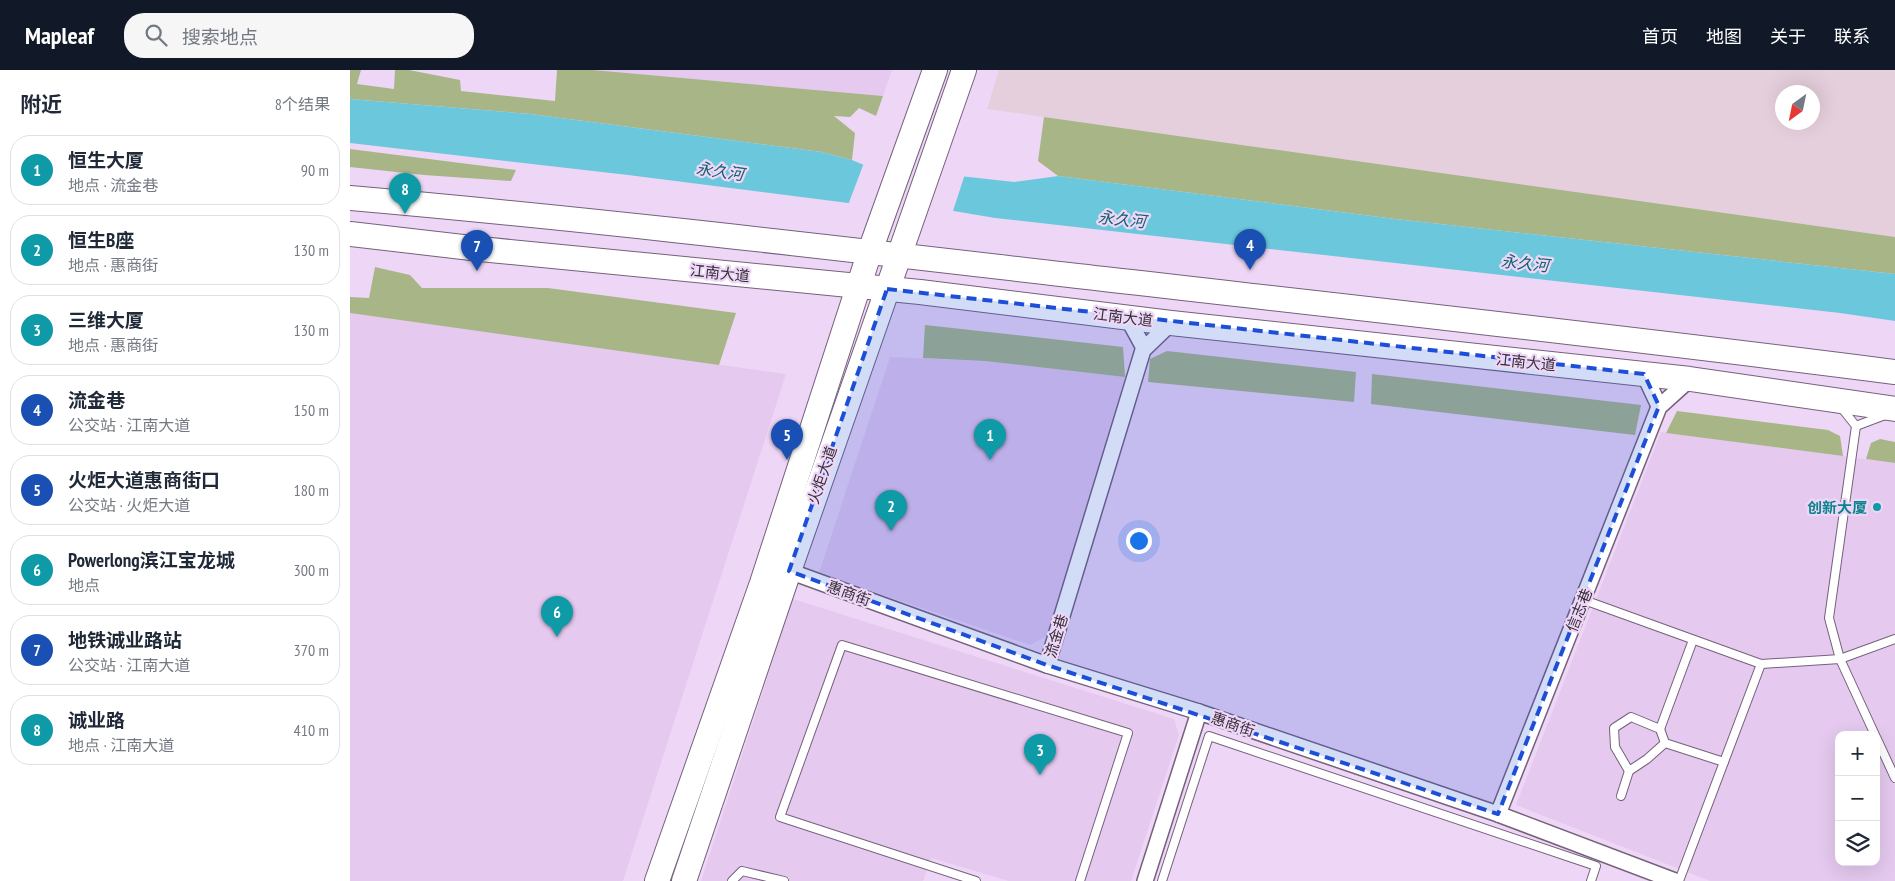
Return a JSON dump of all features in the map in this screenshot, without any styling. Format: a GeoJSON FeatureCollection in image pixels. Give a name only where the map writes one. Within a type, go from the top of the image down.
{"type":"FeatureCollection","features":[{"type":"Feature","properties":{"kind":"main road","name":"火炬大道"},"geometry":{"type":"LineString","coordinates":[[657,881],[762,582],[870,251],[935,70]]}},
{"type":"Feature","properties":{"kind":"main road","name":"火炬大道"},"geometry":{"type":"LineString","coordinates":[[684,881],[789,571],[964,70]]}},
{"type":"Feature","properties":{"kind":"main road"},"geometry":{"type":"LineString","coordinates":[[350,198],[582,219],[870,251],[1684,345],[1895,372]]}},
{"type":"Feature","properties":{"kind":"main road","name":"江南大道"},"geometry":{"type":"LineString","coordinates":[[350,234],[480,249],[887,289],[1171,323],[1690,379],[1835,399],[1895,410]]}},
{"type":"Feature","properties":{"kind":"street"},"geometry":{"type":"LineString","coordinates":[[1127,317],[1144,348],[1171,323]]}},
{"type":"Feature","properties":{"kind":"street","name":"流金巷"},"geometry":{"type":"LineString","coordinates":[[1047,665],[1144,348]]}},
{"type":"Feature","properties":{"kind":"street"},"geometry":{"type":"LineString","coordinates":[[1644,374],[1659,406]]}},
{"type":"Feature","properties":{"kind":"street","name":"信志巷"},"geometry":{"type":"LineString","coordinates":[[1498,814],[1659,406],[1690,379]]}},
{"type":"Feature","properties":{"kind":"street","name":"惠商街"},"geometry":{"type":"LineString","coordinates":[[789,571],[1047,665],[1199,712],[1498,814],[1675,881]]}},
{"type":"Feature","properties":{"kind":"street"},"geometry":{"type":"LineString","coordinates":[[1146,881],[1199,712]]}},
{"type":"Feature","properties":{"kind":"lane"},"geometry":{"type":"LineString","coordinates":[[1835,399],[1856,426],[1829,618],[1840,659],[1874,731]]}},
{"type":"Feature","properties":{"kind":"lane"},"geometry":{"type":"LineString","coordinates":[[1856,426],[1895,410]]}},
{"type":"Feature","properties":{"kind":"lane"},"geometry":{"type":"LineString","coordinates":[[1584,600],[1761,664],[1840,659],[1895,639]]}},
{"type":"Feature","properties":{"kind":"lane"},"geometry":{"type":"LineString","coordinates":[[1693,640],[1660,729],[1666,743],[1724,762]]}},
{"type":"Feature","properties":{"kind":"lane"},"geometry":{"type":"LineString","coordinates":[[976,881],[780,817],[842,645],[1128,733],[1080,881]]}},
{"type":"Feature","properties":{"kind":"lane"},"geometry":{"type":"LineString","coordinates":[[1679,881],[1761,664]]}},
{"type":"Feature","properties":{"kind":"lane"},"geometry":{"type":"LineString","coordinates":[[1629,771],[1615,747],[1614,728],[1631,717],[1660,729]]}},
{"type":"Feature","properties":{"kind":"lane"},"geometry":{"type":"LineString","coordinates":[[1162,881],[1209,736],[1596,866],[1591,881]]}},
{"type":"Feature","properties":{"kind":"lane"},"geometry":{"type":"LineString","coordinates":[[1621,796],[1629,771],[1647,760],[1666,743]]}},
{"type":"Feature","properties":{"kind":"lane"},"geometry":{"type":"LineString","coordinates":[[1880,745],[1895,778]]}},
{"type":"Feature","properties":{"kind":"lane"},"geometry":{"type":"LineString","coordinates":[[732,881],[742,871],[784,881]]}},
{"type":"Feature","properties":{"kind":"highlighted area"},"geometry":{"type":"Polygon","coordinates":[[[887,289],[1644,374],[1659,406],[1498,814],[1047,665],[789,571],[887,289]]]}},
{"type":"Feature","properties":{"kind":"shaded area"},"geometry":{"type":"Polygon","coordinates":[[[593,70],[892,70],[883,96],[593,70]]]}},
{"type":"Feature","properties":{"kind":"shaded area"},"geometry":{"type":"Polygon","coordinates":[[[999,70],[1895,70],[1895,237],[987,109],[999,70]]]}},
{"type":"Feature","properties":{"kind":"shaded area"},"geometry":{"type":"Polygon","coordinates":[[[350,313],[786,374],[623,881],[350,881],[350,313]]]}},
{"type":"Feature","properties":{"kind":"shaded area"},"geometry":{"type":"Polygon","coordinates":[[[890,357],[985,361],[1125,377],[1047,636],[1030,645],[819,573],[890,357]]]}},
{"type":"Feature","properties":{"kind":"shaded area"},"geometry":{"type":"Polygon","coordinates":[[[1661,432],[1895,463],[1895,881],[1710,881],[1516,805],[1661,432]]]}},
{"type":"Feature","properties":{"kind":"shaded area"},"geometry":{"type":"Polygon","coordinates":[[[793,599],[1174,719],[1179,735],[1131,881],[1009,881],[931,858],[923,881],[701,881],[793,599]]]}},
{"type":"Feature","properties":{"kind":"green space"},"geometry":{"type":"Polygon","coordinates":[[[350,70],[361,70],[357,84],[394,89],[395,70],[409,70],[460,80],[461,91],[555,101],[557,70],[593,70],[883,96],[876,116],[859,108],[850,117],[834,116],[855,133],[852,160],[822,152],[530,114],[350,99],[350,70]]]}},
{"type":"Feature","properties":{"kind":"green space"},"geometry":{"type":"Polygon","coordinates":[[[1044,117],[1895,237],[1895,274],[1395,219],[1058,176],[1038,161],[1044,117]]]}},
{"type":"Feature","properties":{"kind":"green space"},"geometry":{"type":"Polygon","coordinates":[[[350,149],[516,170],[511,181],[424,175],[350,167],[350,149]]]}},
{"type":"Feature","properties":{"kind":"green space"},"geometry":{"type":"Polygon","coordinates":[[[375,267],[410,275],[422,288],[548,288],[736,313],[719,365],[350,313],[350,297],[369,298],[375,267]]]}},
{"type":"Feature","properties":{"kind":"green space"},"geometry":{"type":"Polygon","coordinates":[[[925,325],[1123,347],[1125,377],[985,361],[923,358],[925,325]]]}},
{"type":"Feature","properties":{"kind":"green space"},"geometry":{"type":"Polygon","coordinates":[[[1167,351],[1356,372],[1354,402],[1148,382],[1150,359],[1167,351]]]}},
{"type":"Feature","properties":{"kind":"green space"},"geometry":{"type":"Polygon","coordinates":[[[1372,374],[1641,405],[1635,435],[1371,404],[1372,374]]]}},
{"type":"Feature","properties":{"kind":"green space"},"geometry":{"type":"Polygon","coordinates":[[[1677,411],[1828,430],[1840,436],[1843,456],[1666,433],[1677,411]]]}},
{"type":"Feature","properties":{"kind":"green space"},"geometry":{"type":"Polygon","coordinates":[[[1880,439],[1895,442],[1895,463],[1866,459],[1871,443],[1880,439]]]}},
{"type":"Feature","properties":{"kind":"water","name":"永久河"},"geometry":{"type":"Polygon","coordinates":[[[350,99],[530,114],[822,152],[852,160],[878,171],[951,175],[1014,182],[1058,176],[1395,219],[1895,274],[1895,321],[1840,313],[995,218],[942,209],[864,205],[628,175],[350,143],[350,99]]]}},
{"type":"Feature","properties":{"kind":"pier"},"geometry":{"type":"Polygon","coordinates":[[[864,163],[879,168],[965,174],[952,214],[848,205],[864,163]]]}},
{"type":"Feature","properties":{"kind":"place","name":"诚业路"},"geometry":{"type":"Point","coordinates":[405,214]}},
{"type":"Feature","properties":{"kind":"place","name":"流金巷"},"geometry":{"type":"Point","coordinates":[1250,270]}},
{"type":"Feature","properties":{"kind":"place","name":"地铁诚业路站"},"geometry":{"type":"Point","coordinates":[477,271]}},
{"type":"Feature","properties":{"kind":"place","name":"火炬大道惠商街口"},"geometry":{"type":"Point","coordinates":[787,460]}},
{"type":"Feature","properties":{"kind":"place","name":"恒生大厦"},"geometry":{"type":"Point","coordinates":[990,460]}},
{"type":"Feature","properties":{"kind":"place","name":"创新大厦"},"geometry":{"type":"Point","coordinates":[1877,507]}},
{"type":"Feature","properties":{"kind":"place","name":"恒生B座"},"geometry":{"type":"Point","coordinates":[891,531]}},
{"type":"Feature","properties":{"kind":"place","name":"Powerlong滨江宝龙城"},"geometry":{"type":"Point","coordinates":[557,637]}},
{"type":"Feature","properties":{"kind":"place","name":"三维大厦"},"geometry":{"type":"Point","coordinates":[1040,775]}}]}
